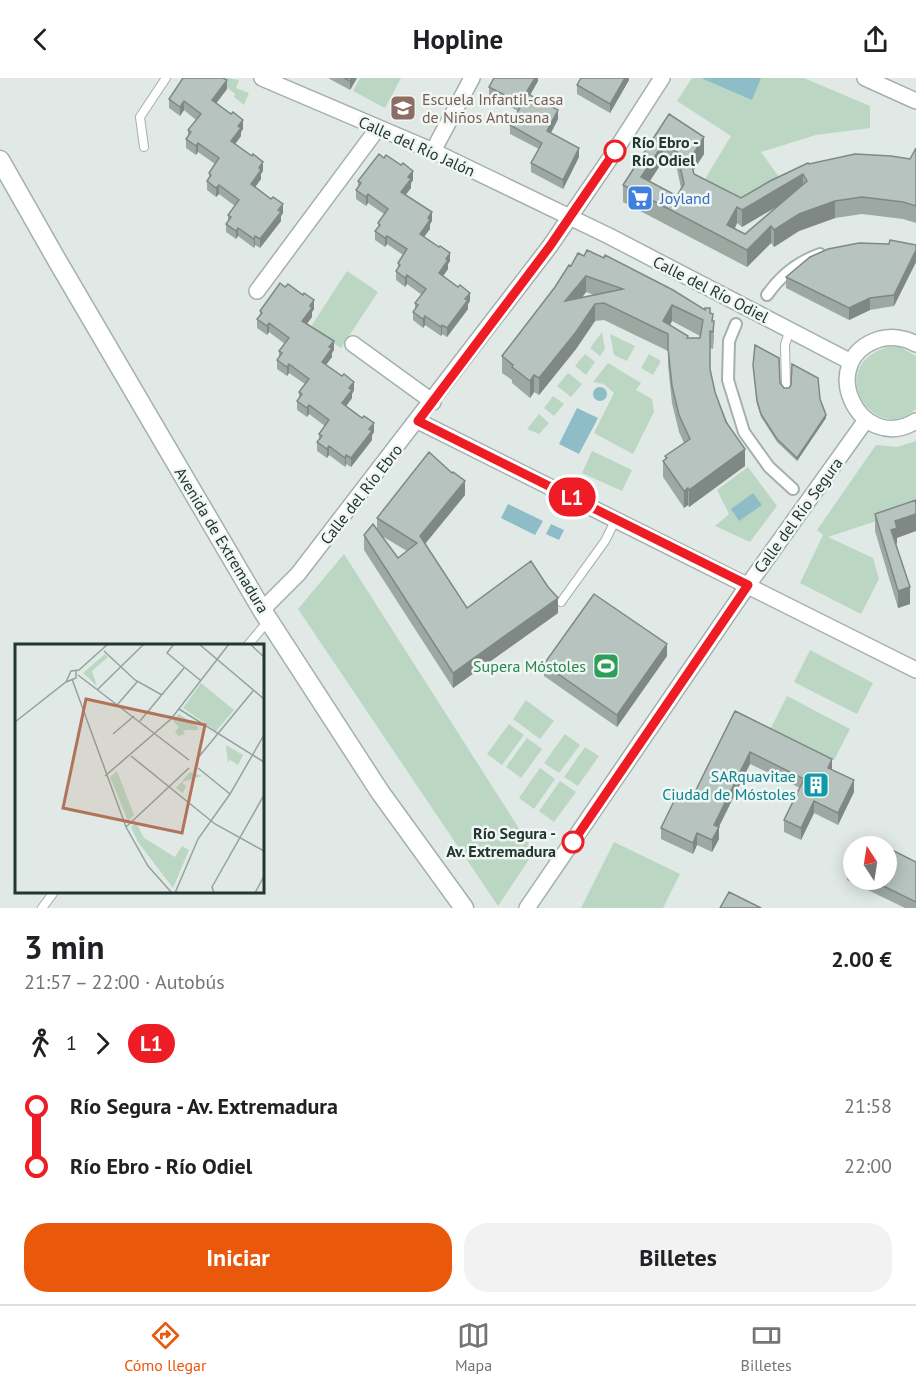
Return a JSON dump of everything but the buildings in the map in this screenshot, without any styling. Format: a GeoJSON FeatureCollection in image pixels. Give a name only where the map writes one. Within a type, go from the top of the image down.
{"type":"FeatureCollection","features":[{"type":"Feature","properties":{"kind":"street","name":"Calle del Río Jalón"},"geometry":{"type":"LineString","coordinates":[[262,78],[433,151],[570,217]]}},
{"type":"Feature","properties":{"kind":"street"},"geometry":{"type":"LineString","coordinates":[[433,151],[472,78]]}},
{"type":"Feature","properties":{"kind":"street","name":"Calle del Río Ebro"},"geometry":{"type":"LineString","coordinates":[[266,615],[433,402],[550,246],[662,78]]}},
{"type":"Feature","properties":{"kind":"street"},"geometry":{"type":"LineString","coordinates":[[865,78],[916,101]]}},
{"type":"Feature","properties":{"kind":"street"},"geometry":{"type":"LineString","coordinates":[[257,291],[378,128]]}},
{"type":"Feature","properties":{"kind":"street","name":"Avenida de Extremadura"},"geometry":{"type":"LineString","coordinates":[[0,160],[266,615],[380,792],[464,908]]}},
{"type":"Feature","properties":{"kind":"street","name":"Calle del Río Odiel"},"geometry":{"type":"LineString","coordinates":[[570,217],[851,362]]}},
{"type":"Feature","properties":{"kind":"street"},"geometry":{"type":"LineString","coordinates":[[767,295],[778,279],[795,265],[832,250]]}},
{"type":"Feature","properties":{"kind":"street"},"geometry":{"type":"LineString","coordinates":[[736,324],[729,340],[728,380],[744,432],[769,467],[792,489]]}},
{"type":"Feature","properties":{"kind":"street"},"geometry":{"type":"LineString","coordinates":[[915,340],[885,338],[872,342],[860,350],[851,362],[847,376],[847,388],[853,406],[866,420],[878,426],[894,428],[916,421]]}},
{"type":"Feature","properties":{"kind":"street"},"geometry":{"type":"LineString","coordinates":[[353,344],[433,402]]}},
{"type":"Feature","properties":{"kind":"street","name":"Calle del Río Segura"},"geometry":{"type":"LineString","coordinates":[[527,908],[748,585],[866,420]]}},
{"type":"Feature","properties":{"kind":"street"},"geometry":{"type":"LineString","coordinates":[[418,421],[916,670]]}},
{"type":"Feature","properties":{"kind":"lane"},"geometry":{"type":"LineString","coordinates":[[144,147],[140,117],[166,78]]}},
{"type":"Feature","properties":{"kind":"lane"},"geometry":{"type":"LineString","coordinates":[[786,386],[785,345],[790,329]]}},
{"type":"Feature","properties":{"kind":"lane"},"geometry":{"type":"LineString","coordinates":[[561,602],[605,541],[616,519]]}},
{"type":"Feature","properties":{"kind":"lane"},"geometry":{"type":"LineString","coordinates":[[248,644],[266,615]]}},
{"type":"Feature","properties":{"kind":"lane"},"geometry":{"type":"LineString","coordinates":[[42,908],[53,893]]}},
{"type":"Feature","properties":{"kind":"green space"},"geometry":{"type":"Polygon","coordinates":[[[227,78],[239,80],[236,88],[249,93],[244,105],[223,84],[227,78]]]}},
{"type":"Feature","properties":{"kind":"green space"},"geometry":{"type":"Polygon","coordinates":[[[360,78],[401,78],[385,108],[353,91],[360,78]]]}},
{"type":"Feature","properties":{"kind":"green space"},"geometry":{"type":"Polygon","coordinates":[[[692,78],[804,78],[870,106],[870,128],[816,135],[761,152],[779,177],[738,199],[705,179],[731,136],[677,101],[692,78]]]}},
{"type":"Feature","properties":{"kind":"green space"},"geometry":{"type":"Polygon","coordinates":[[[347,271],[378,292],[341,348],[310,328],[347,271]]]}},
{"type":"Feature","properties":{"kind":"green space"},"geometry":{"type":"Polygon","coordinates":[[[602,332],[605,349],[600,356],[590,348],[602,332]]]}},
{"type":"Feature","properties":{"kind":"green space"},"geometry":{"type":"Polygon","coordinates":[[[610,334],[635,346],[627,361],[614,355],[610,334]]]}},
{"type":"Feature","properties":{"kind":"green space"},"geometry":{"type":"Polygon","coordinates":[[[888,347],[900,347],[916,356],[916,409],[900,418],[885,418],[871,411],[861,399],[857,385],[859,370],[869,357],[888,347]]]}},
{"type":"Feature","properties":{"kind":"green space"},"geometry":{"type":"Polygon","coordinates":[[[585,354],[595,362],[586,375],[575,366],[585,354]]]}},
{"type":"Feature","properties":{"kind":"green space"},"geometry":{"type":"Polygon","coordinates":[[[649,354],[661,361],[653,375],[641,368],[649,354]]]}},
{"type":"Feature","properties":{"kind":"green space"},"geometry":{"type":"Polygon","coordinates":[[[608,363],[641,383],[636,390],[652,399],[654,412],[633,454],[594,433],[614,393],[604,384],[593,382],[608,363]]]}},
{"type":"Feature","properties":{"kind":"green space"},"geometry":{"type":"Polygon","coordinates":[[[568,373],[582,384],[571,397],[557,386],[568,373]]]}},
{"type":"Feature","properties":{"kind":"green space"},"geometry":{"type":"Polygon","coordinates":[[[553,396],[564,404],[554,416],[544,408],[553,396]]]}},
{"type":"Feature","properties":{"kind":"green space"},"geometry":{"type":"Polygon","coordinates":[[[539,414],[549,423],[539,434],[527,429],[539,414]]]}},
{"type":"Feature","properties":{"kind":"green space"},"geometry":{"type":"Polygon","coordinates":[[[916,441],[916,508],[828,537],[873,558],[879,579],[861,614],[800,583],[823,535],[817,530],[876,445],[897,447],[916,441]]]}},
{"type":"Feature","properties":{"kind":"green space"},"geometry":{"type":"Polygon","coordinates":[[[592,451],[632,470],[622,491],[582,473],[592,451]]]}},
{"type":"Feature","properties":{"kind":"green space"},"geometry":{"type":"Polygon","coordinates":[[[748,467],[777,506],[750,542],[715,526],[729,514],[717,490],[748,467]]]}},
{"type":"Feature","properties":{"kind":"green space"},"geometry":{"type":"Polygon","coordinates":[[[344,554],[534,852],[498,906],[298,609],[344,554]]]}},
{"type":"Feature","properties":{"kind":"green space"},"geometry":{"type":"Polygon","coordinates":[[[810,650],[873,683],[857,714],[794,682],[810,650]]]}},
{"type":"Feature","properties":{"kind":"green space"},"geometry":{"type":"Polygon","coordinates":[[[787,696],[850,729],[834,760],[771,728],[787,696]]]}},
{"type":"Feature","properties":{"kind":"green space"},"geometry":{"type":"Polygon","coordinates":[[[526,700],[554,721],[540,739],[513,719],[526,700]]]}},
{"type":"Feature","properties":{"kind":"green space"},"geometry":{"type":"Polygon","coordinates":[[[509,724],[524,735],[502,765],[487,754],[509,724]]]}},
{"type":"Feature","properties":{"kind":"green space"},"geometry":{"type":"Polygon","coordinates":[[[565,734],[580,745],[559,773],[544,763],[565,734]]]}},
{"type":"Feature","properties":{"kind":"green space"},"geometry":{"type":"Polygon","coordinates":[[[527,738],[542,749],[521,778],[506,767],[527,738]]]}},
{"type":"Feature","properties":{"kind":"green space"},"geometry":{"type":"Polygon","coordinates":[[[585,747],[599,756],[578,786],[564,777],[585,747]]]}},
{"type":"Feature","properties":{"kind":"green space"},"geometry":{"type":"Polygon","coordinates":[[[540,768],[555,779],[534,809],[519,798],[540,768]]]}},
{"type":"Feature","properties":{"kind":"green space"},"geometry":{"type":"Polygon","coordinates":[[[560,781],[576,792],[554,822],[539,811],[560,781]]]}},
{"type":"Feature","properties":{"kind":"green space"},"geometry":{"type":"Polygon","coordinates":[[[614,842],[680,874],[663,908],[581,908],[614,842]]]}},
{"type":"Feature","properties":{"kind":"water"},"geometry":{"type":"Polygon","coordinates":[[[701,78],[761,78],[752,100],[701,78]]]}},
{"type":"Feature","properties":{"kind":"water"},"geometry":{"type":"Polygon","coordinates":[[[597,387],[603,387],[607,394],[603,401],[597,401],[593,397],[593,391],[597,387]]]}},
{"type":"Feature","properties":{"kind":"water"},"geometry":{"type":"Polygon","coordinates":[[[577,408],[598,418],[579,454],[559,444],[577,408]]]}},
{"type":"Feature","properties":{"kind":"water"},"geometry":{"type":"Polygon","coordinates":[[[753,493],[762,505],[739,521],[731,509],[753,493]]]}},
{"type":"Feature","properties":{"kind":"water"},"geometry":{"type":"Polygon","coordinates":[[[508,504],[543,521],[535,535],[501,518],[508,504]]]}},
{"type":"Feature","properties":{"kind":"water"},"geometry":{"type":"Polygon","coordinates":[[[551,524],[564,530],[559,540],[546,534],[551,524]]]}},
{"type":"Feature","properties":{"kind":"bus line","name":"L1"},"geometry":{"type":"LineString","coordinates":[[573,842],[748,585],[418,421],[550,246],[615,151]]}},
{"type":"Feature","properties":{"kind":"place","name":"Escuela Infantil-casa de Niños Antusana"},"geometry":{"type":"Point","coordinates":[403,108]}},
{"type":"Feature","properties":{"kind":"place","name":"Río Ebro - Río Odiel"},"geometry":{"type":"Point","coordinates":[615,151]}},
{"type":"Feature","properties":{"kind":"place","name":"Joyland"},"geometry":{"type":"Point","coordinates":[640,198]}},
{"type":"Feature","properties":{"kind":"place","name":"Supera Móstoles"},"geometry":{"type":"Point","coordinates":[606,666]}},
{"type":"Feature","properties":{"kind":"place","name":"SARquavitae Ciudad de Móstoles"},"geometry":{"type":"Point","coordinates":[816,785]}},
{"type":"Feature","properties":{"kind":"place","name":"Río Segura - Av. Extremadura"},"geometry":{"type":"Point","coordinates":[573,842]}}]}
